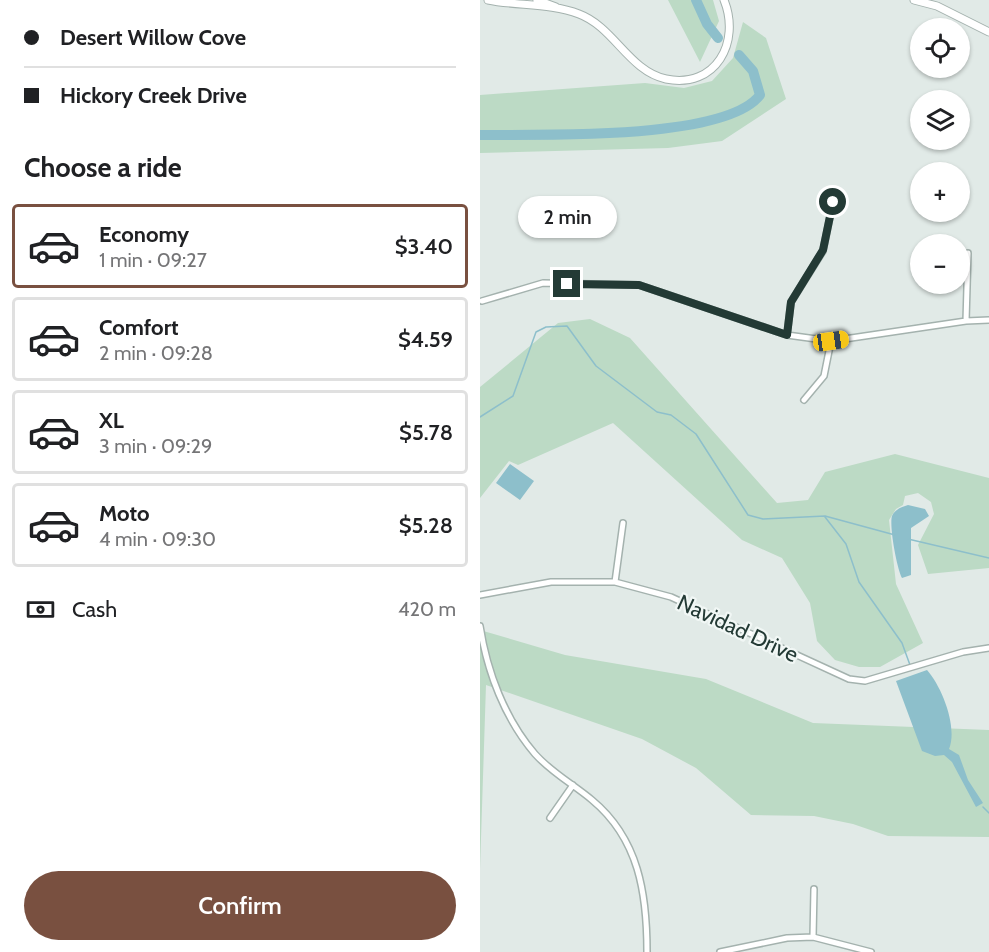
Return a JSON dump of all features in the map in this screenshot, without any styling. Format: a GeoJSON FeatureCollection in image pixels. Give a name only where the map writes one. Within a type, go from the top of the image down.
{"type":"FeatureCollection","features":[{"type":"Feature","properties":{"kind":"street"},"geometry":{"type":"LineString","coordinates":[[488,0],[561,9]]}},
{"type":"Feature","properties":{"kind":"street"},"geometry":{"type":"LineString","coordinates":[[537,0],[579,14],[605,29],[652,75],[678,80],[699,76],[723,56],[731,27],[724,0]]}},
{"type":"Feature","properties":{"kind":"street"},"geometry":{"type":"LineString","coordinates":[[914,0],[938,6],[989,32]]}},
{"type":"Feature","properties":{"kind":"street"},"geometry":{"type":"LineString","coordinates":[[787,335],[791,302],[823,250],[834,197]]}},
{"type":"Feature","properties":{"kind":"street"},"geometry":{"type":"LineString","coordinates":[[482,301],[543,283],[639,285],[787,335],[831,341],[966,321],[989,320]]}},
{"type":"Feature","properties":{"kind":"street"},"geometry":{"type":"LineString","coordinates":[[966,321],[967,294]]}},
{"type":"Feature","properties":{"kind":"street"},"geometry":{"type":"LineString","coordinates":[[804,400],[824,376],[831,341]]}},
{"type":"Feature","properties":{"kind":"street"},"geometry":{"type":"LineString","coordinates":[[615,582],[623,523]]}},
{"type":"Feature","properties":{"kind":"street","name":"Navidad Drive"},"geometry":{"type":"LineString","coordinates":[[480,595],[551,582],[615,582],[671,597],[849,679],[879,679],[949,656],[989,648]]}},
{"type":"Feature","properties":{"kind":"street"},"geometry":{"type":"LineString","coordinates":[[480,626],[499,695],[513,723],[537,756],[606,813],[633,853],[646,897],[647,952]]}},
{"type":"Feature","properties":{"kind":"street"},"geometry":{"type":"LineString","coordinates":[[550,818],[573,785]]}},
{"type":"Feature","properties":{"kind":"street"},"geometry":{"type":"LineString","coordinates":[[813,937],[814,888]]}},
{"type":"Feature","properties":{"kind":"street"},"geometry":{"type":"LineString","coordinates":[[720,952],[787,938],[813,937],[871,952]]}},
{"type":"Feature","properties":{"kind":"green space"},"geometry":{"type":"Polygon","coordinates":[[[668,0],[713,0],[719,21],[700,62],[668,0]]]}},
{"type":"Feature","properties":{"kind":"green space"},"geometry":{"type":"Polygon","coordinates":[[[743,22],[766,38],[786,99],[722,141],[668,148],[480,153],[480,95],[645,83],[684,88],[712,81],[733,58],[743,22]]]}},
{"type":"Feature","properties":{"kind":"green space"},"geometry":{"type":"Polygon","coordinates":[[[590,319],[630,338],[777,503],[808,500],[825,472],[895,454],[989,478],[989,568],[928,574],[918,545],[934,514],[931,502],[918,493],[905,496],[903,505],[896,509],[889,520],[896,584],[923,643],[880,667],[859,667],[835,660],[817,641],[810,603],[782,558],[742,540],[613,423],[518,465],[509,461],[480,498],[480,387],[558,323],[590,319]]]}},
{"type":"Feature","properties":{"kind":"green space"},"geometry":{"type":"Polygon","coordinates":[[[480,630],[565,655],[706,679],[813,723],[989,730],[989,837],[888,836],[853,824],[814,816],[751,815],[696,768],[642,739],[486,685],[480,869],[480,630]]]}},
{"type":"Feature","properties":{"kind":"water"},"geometry":{"type":"Polygon","coordinates":[[[510,464],[534,481],[520,500],[496,483],[510,464]]]}},
{"type":"Feature","properties":{"kind":"water"},"geometry":{"type":"Polygon","coordinates":[[[908,505],[925,509],[929,516],[911,528],[911,575],[902,578],[894,547],[891,521],[895,512],[908,505]]]}},
{"type":"Feature","properties":{"kind":"water"},"geometry":{"type":"Polygon","coordinates":[[[927,670],[938,686],[947,708],[951,730],[949,749],[959,755],[968,780],[983,803],[976,807],[952,762],[944,755],[935,756],[922,751],[896,681],[927,670]]]}},
{"type":"Feature","properties":{"kind":"waterway"},"geometry":{"type":"LineString","coordinates":[[696,0],[707,24],[718,38]]}},
{"type":"Feature","properties":{"kind":"waterway"},"geometry":{"type":"LineString","coordinates":[[480,135],[629,132],[672,128],[710,121],[740,110],[760,95],[753,71],[739,55]]}},
{"type":"Feature","properties":{"kind":"waterway"},"geometry":{"type":"LineString","coordinates":[[480,417],[513,396],[536,332],[546,327],[567,326],[596,366],[657,412],[671,415],[696,434],[748,515],[763,519],[825,516],[895,535]]}},
{"type":"Feature","properties":{"kind":"waterway"},"geometry":{"type":"LineString","coordinates":[[825,517],[846,544],[859,582],[902,643],[910,665]]}},
{"type":"Feature","properties":{"kind":"waterway"},"geometry":{"type":"LineString","coordinates":[[908,539],[989,558]]}},
{"type":"Feature","properties":{"kind":"waterway"},"geometry":{"type":"LineString","coordinates":[[983,807],[989,813]]}},
{"type":"Feature","properties":{"kind":"route"},"geometry":{"type":"LineString","coordinates":[[567,284],[639,285],[787,335],[791,302],[823,250],[833,202]]}}]}
